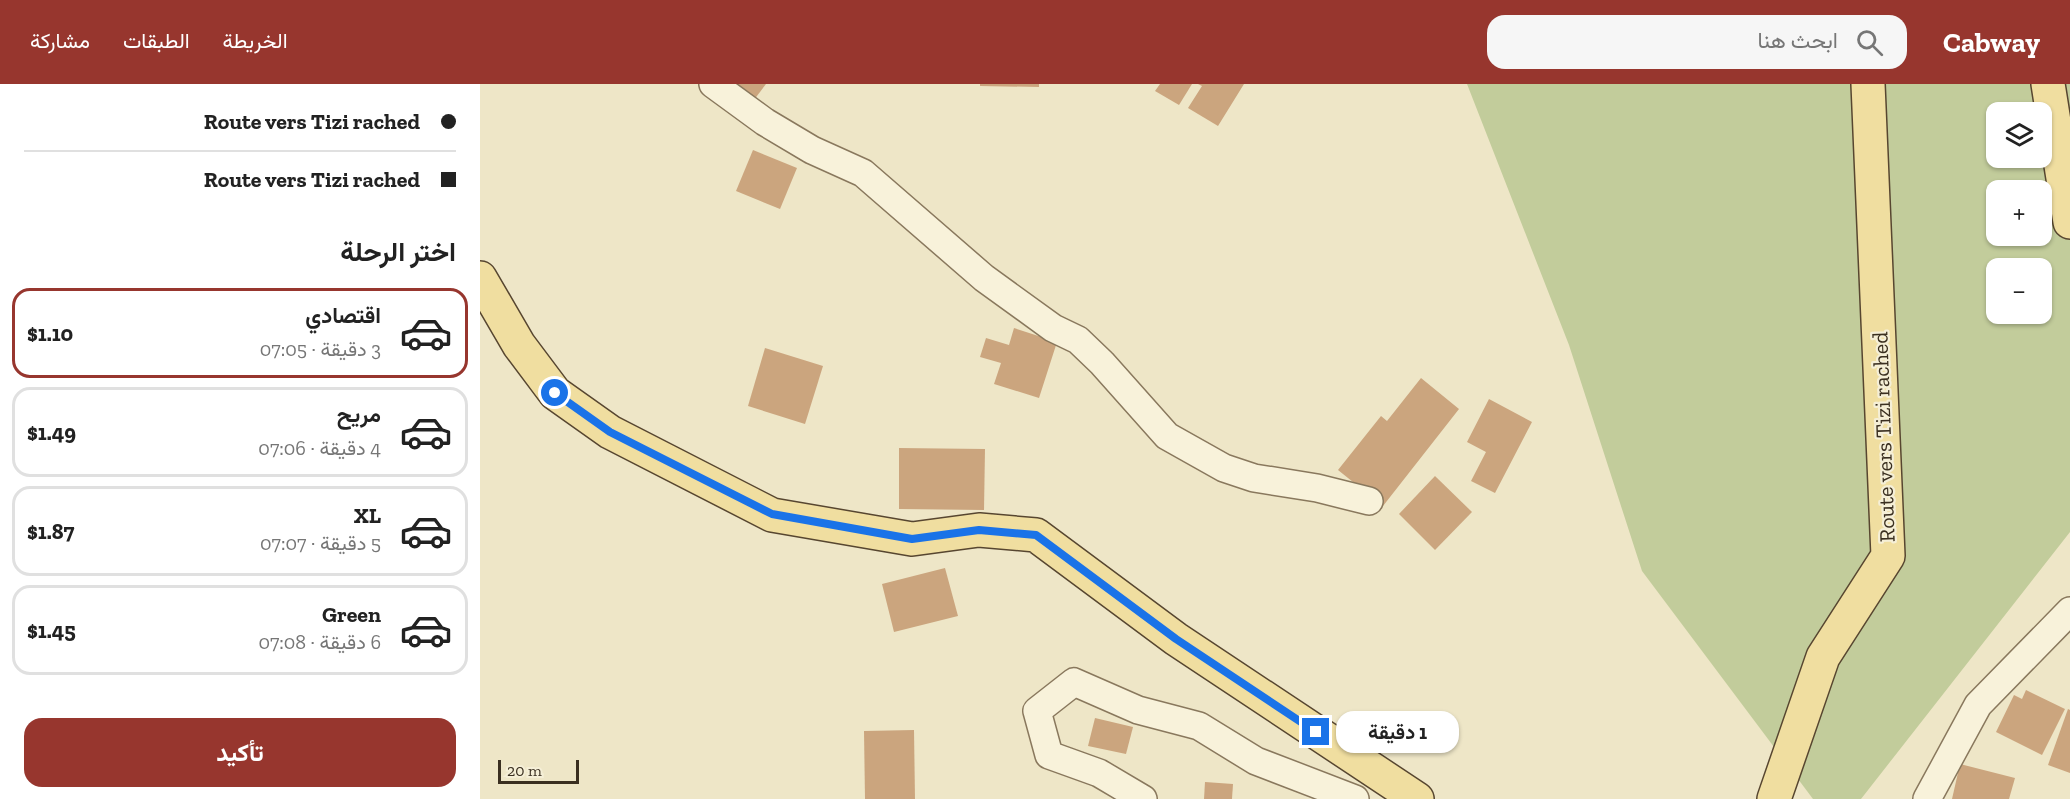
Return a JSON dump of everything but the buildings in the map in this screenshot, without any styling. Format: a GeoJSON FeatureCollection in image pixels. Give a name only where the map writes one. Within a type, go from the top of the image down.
{"type":"FeatureCollection","features":[{"type":"Feature","properties":{"kind":"main road","name":"Route vers Tizi rached"},"geometry":{"type":"LineString","coordinates":[[1774,799],[1823,657],[1888,556],[1868,84]]}},
{"type":"Feature","properties":{"kind":"main road"},"geometry":{"type":"LineString","coordinates":[[2048,84],[2070,222]]}},
{"type":"Feature","properties":{"kind":"main road"},"geometry":{"type":"LineString","coordinates":[[480,278],[519,345],[555,393],[610,432],[772,514],[912,539],[979,530],[1036,535],[1176,639],[1418,799]]}},
{"type":"Feature","properties":{"kind":"street"},"geometry":{"type":"LineString","coordinates":[[713,84],[765,122],[812,150],[863,173],[984,278],[1053,328],[1078,340],[1102,363],[1167,436],[1224,468],[1254,478],[1317,488],[1369,501]]}},
{"type":"Feature","properties":{"kind":"street"},"geometry":{"type":"LineString","coordinates":[[1927,799],[1978,705],[2070,611]]}},
{"type":"Feature","properties":{"kind":"street"},"geometry":{"type":"LineString","coordinates":[[1143,799],[1098,772],[1049,755],[1037,711],[1074,682],[1138,710],[1199,726],[1256,761],[1355,799]]}},
{"type":"Feature","properties":{"kind":"green space"},"geometry":{"type":"Polygon","coordinates":[[[1467,84],[2070,84],[2070,532],[1861,799],[1813,799],[1642,571],[1569,345],[1467,84]]]}},
{"type":"Feature","properties":{"kind":"route"},"geometry":{"type":"LineString","coordinates":[[555,393],[610,432],[772,514],[912,539],[979,530],[1036,535],[1176,639],[1316,732]]}}]}
